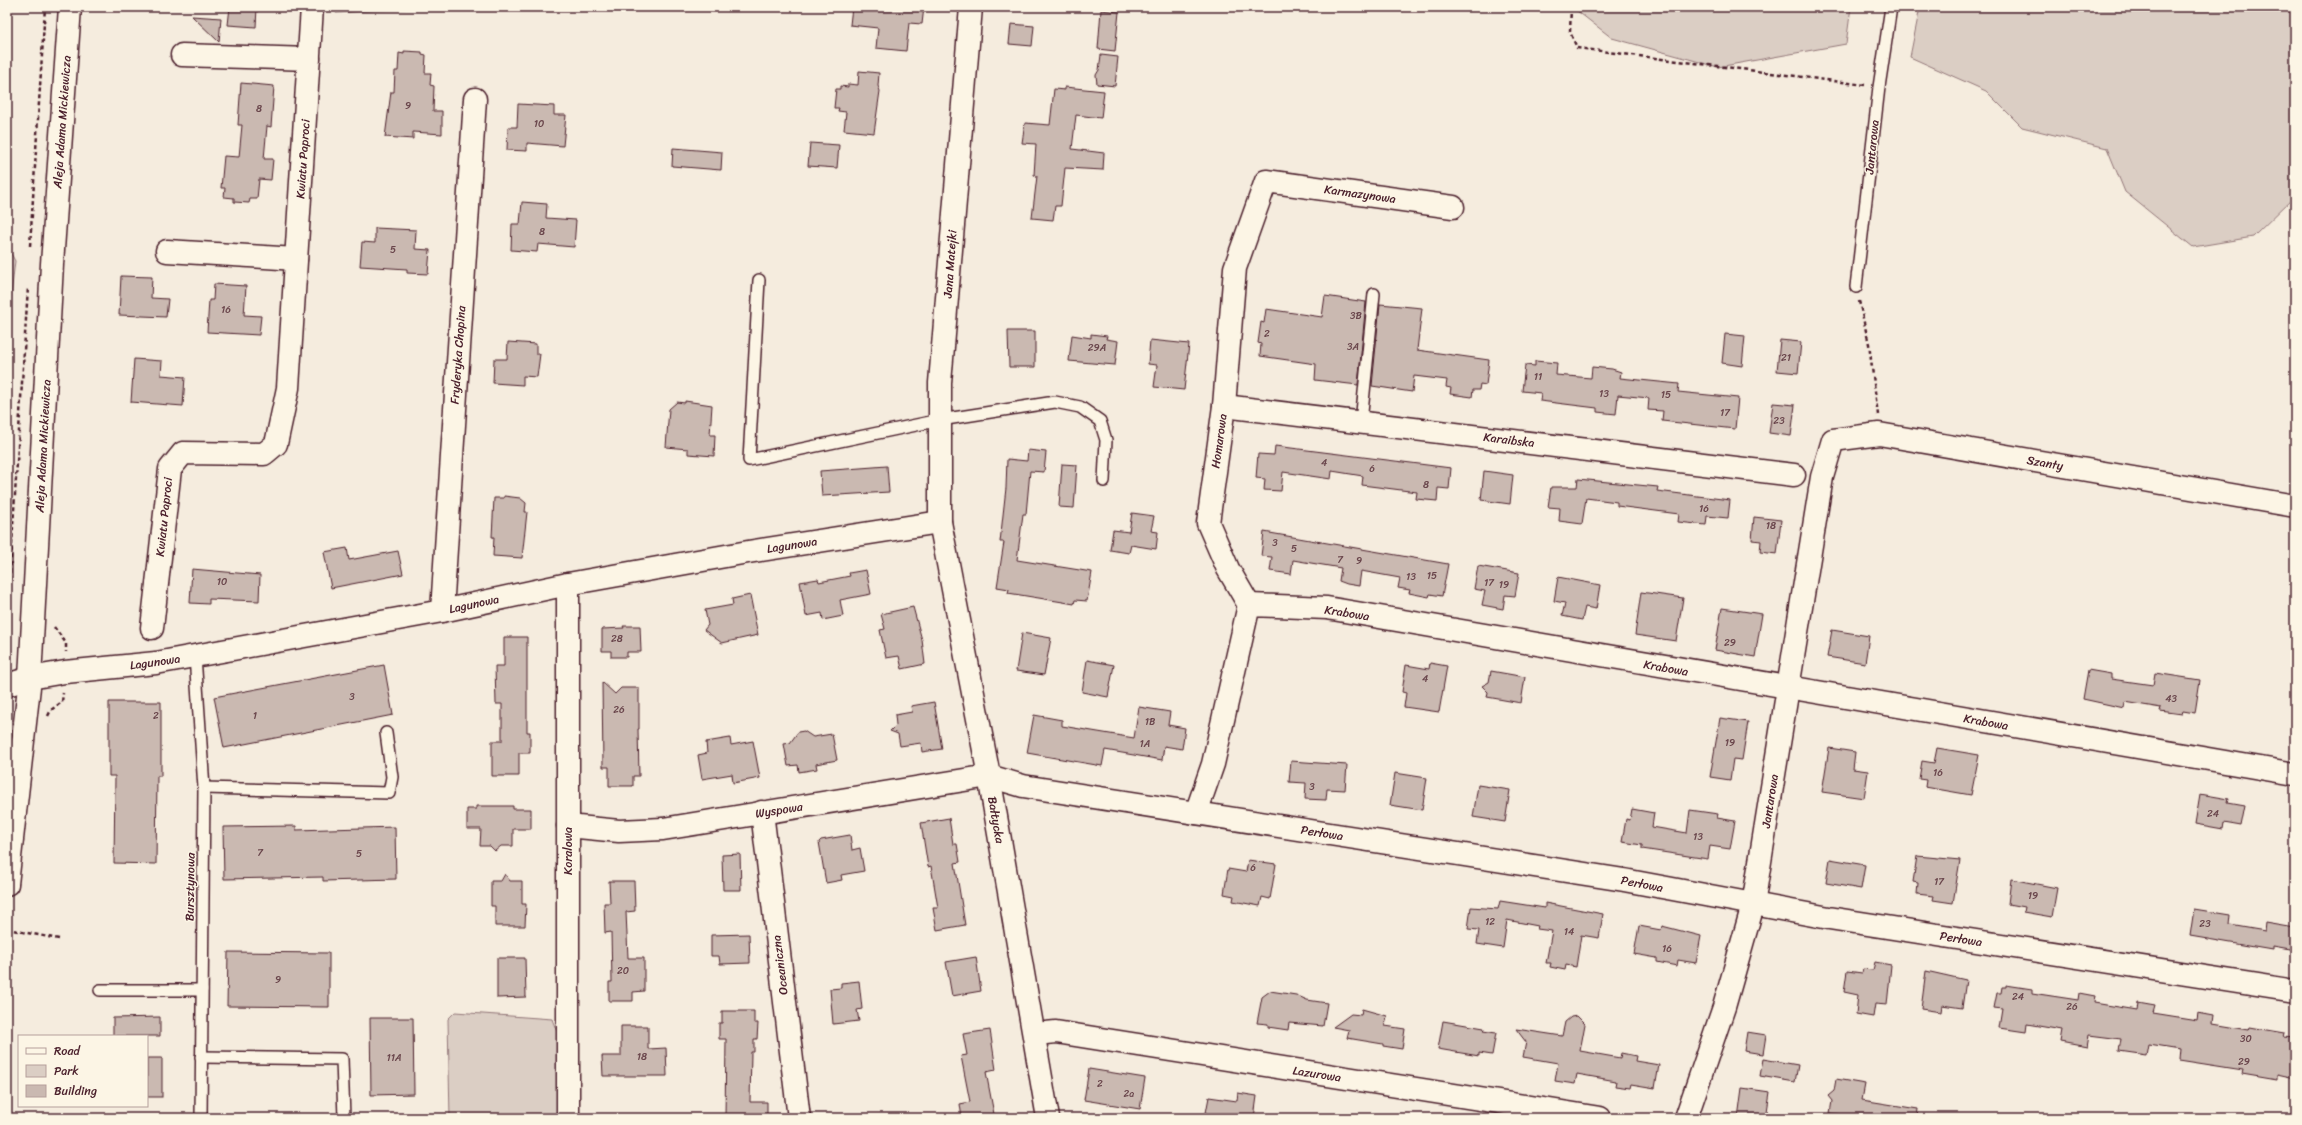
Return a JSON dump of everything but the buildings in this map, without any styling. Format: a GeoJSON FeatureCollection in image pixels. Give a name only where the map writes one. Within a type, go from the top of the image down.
{"type":"FeatureCollection","features":[{"type":"Feature","properties":{"kind":"street","name":"Aleja Adama Mickiewicza"},"geometry":{"type":"LineString","coordinates":[[7,884],[30,678],[52,264],[70,7]]}},
{"type":"Feature","properties":{"kind":"street","name":"Kwiatu Paproci"},"geometry":{"type":"LineString","coordinates":[[152,628],[170,469],[184,453],[264,454],[276,444],[288,388],[312,7]]}},
{"type":"Feature","properties":{"kind":"street","name":"Jana Matejki"},"geometry":{"type":"LineString","coordinates":[[940,522],[940,383],[971,7]]}},
{"type":"Feature","properties":{"kind":"street"},"geometry":{"type":"LineString","coordinates":[[182,54],[309,59]]}},
{"type":"Feature","properties":{"kind":"street","name":"Fryderyka Chopina"},"geometry":{"type":"LineString","coordinates":[[442,611],[475,99]]}},
{"type":"Feature","properties":{"kind":"street","name":"Karmazynowa"},"geometry":{"type":"LineString","coordinates":[[1266,181],[1453,207]]}},
{"type":"Feature","properties":{"kind":"street","name":"Homarowa"},"geometry":{"type":"LineString","coordinates":[[1249,605],[1228,569],[1208,523],[1224,406],[1234,268],[1266,181]]}},
{"type":"Feature","properties":{"kind":"street"},"geometry":{"type":"LineString","coordinates":[[167,251],[296,259]]}},
{"type":"Feature","properties":{"kind":"street","name":"Karaibska"},"geometry":{"type":"LineString","coordinates":[[1224,406],[1794,476]]}},
{"type":"Feature","properties":{"kind":"street","name":"Szanty"},"geometry":{"type":"LineString","coordinates":[[1822,477],[1833,440],[1879,434],[2295,506]]}},
{"type":"Feature","properties":{"kind":"street","name":"Jantarowa"},"geometry":{"type":"LineString","coordinates":[[1686,1118],[1724,1007],[1753,905],[1822,477]]}},
{"type":"Feature","properties":{"kind":"street","name":"Lagunowa"},"geometry":{"type":"LineString","coordinates":[[7,685],[30,678],[65,672],[156,663],[442,611],[568,584],[748,552],[940,522]]}},
{"type":"Feature","properties":{"kind":"street","name":"Bałtycka"},"geometry":{"type":"LineString","coordinates":[[940,522],[989,776],[1035,1034],[1048,1118]]}},
{"type":"Feature","properties":{"kind":"street","name":"Koralowa"},"geometry":{"type":"LineString","coordinates":[[568,584],[568,1118]]}},
{"type":"Feature","properties":{"kind":"street"},"geometry":{"type":"LineString","coordinates":[[1196,813],[1212,764],[1249,605]]}},
{"type":"Feature","properties":{"kind":"street","name":"Krabowa"},"geometry":{"type":"LineString","coordinates":[[1249,605],[1327,608],[1789,689],[2295,774]]}},
{"type":"Feature","properties":{"kind":"street","name":"Wyspowa"},"geometry":{"type":"LineString","coordinates":[[568,826],[619,831],[663,829],[989,776]]}},
{"type":"Feature","properties":{"kind":"street","name":"Perłowa"},"geometry":{"type":"LineString","coordinates":[[989,776],[1023,786],[1624,880],[1753,905],[2295,991]]}},
{"type":"Feature","properties":{"kind":"street","name":"Oceaniczna"},"geometry":{"type":"LineString","coordinates":[[762,812],[799,1118]]}},
{"type":"Feature","properties":{"kind":"street","name":"Lazurowa"},"geometry":{"type":"LineString","coordinates":[[1035,1034],[1056,1032],[1600,1118]]}},
{"type":"Feature","properties":{"kind":"lane","name":"Jantarowa"},"geometry":{"type":"LineString","coordinates":[[1856,287],[1878,87],[1891,7]]}},
{"type":"Feature","properties":{"kind":"lane"},"geometry":{"type":"LineString","coordinates":[[759,280],[749,460],[940,420],[1055,402],[1080,408],[1100,422],[1106,440],[1104,481]]}},
{"type":"Feature","properties":{"kind":"lane"},"geometry":{"type":"LineString","coordinates":[[1361,422],[1374,294]]}},
{"type":"Feature","properties":{"kind":"lane","name":"Bursztynowa"},"geometry":{"type":"LineString","coordinates":[[195,656],[204,788],[201,1118]]}},
{"type":"Feature","properties":{"kind":"lane"},"geometry":{"type":"LineString","coordinates":[[204,788],[389,793],[392,777],[386,733]]}},
{"type":"Feature","properties":{"kind":"lane"},"geometry":{"type":"LineString","coordinates":[[100,990],[202,990]]}},
{"type":"Feature","properties":{"kind":"lane"},"geometry":{"type":"LineString","coordinates":[[201,1057],[342,1059],[344,1118]]}},
{"type":"Feature","properties":{"kind":"path"},"geometry":{"type":"LineString","coordinates":[[30,254],[45,7]]}},
{"type":"Feature","properties":{"kind":"path"},"geometry":{"type":"LineString","coordinates":[[1571,7],[1570,32],[1577,48],[1878,87]]}},
{"type":"Feature","properties":{"kind":"path"},"geometry":{"type":"LineString","coordinates":[[7,622],[28,286]]}},
{"type":"Feature","properties":{"kind":"path"},"geometry":{"type":"LineString","coordinates":[[1856,287],[1869,344],[1879,434]]}},
{"type":"Feature","properties":{"kind":"path"},"geometry":{"type":"LineString","coordinates":[[7,929],[59,939]]}},
{"type":"Feature","properties":{"kind":"green space"},"geometry":{"type":"Polygon","coordinates":[[[337,7],[431,7],[336,13],[337,7]]]}},
{"type":"Feature","properties":{"kind":"green space"},"geometry":{"type":"Polygon","coordinates":[[[1572,7],[1851,7],[1846,44],[1718,67],[1612,38],[1572,7]]]}},
{"type":"Feature","properties":{"kind":"green space"},"geometry":{"type":"Polygon","coordinates":[[[1920,7],[2295,7],[2295,196],[2253,237],[2193,247],[2125,192],[2107,148],[2022,127],[1986,91],[1910,57],[1920,7]]]}},
{"type":"Feature","properties":{"kind":"green space"},"geometry":{"type":"Polygon","coordinates":[[[7,246],[15,261],[7,329],[7,246]]]}},
{"type":"Feature","properties":{"kind":"green space"},"geometry":{"type":"Polygon","coordinates":[[[455,1012],[552,1019],[558,1035],[557,1118],[450,1118],[448,1019],[455,1012]]]}}]}
